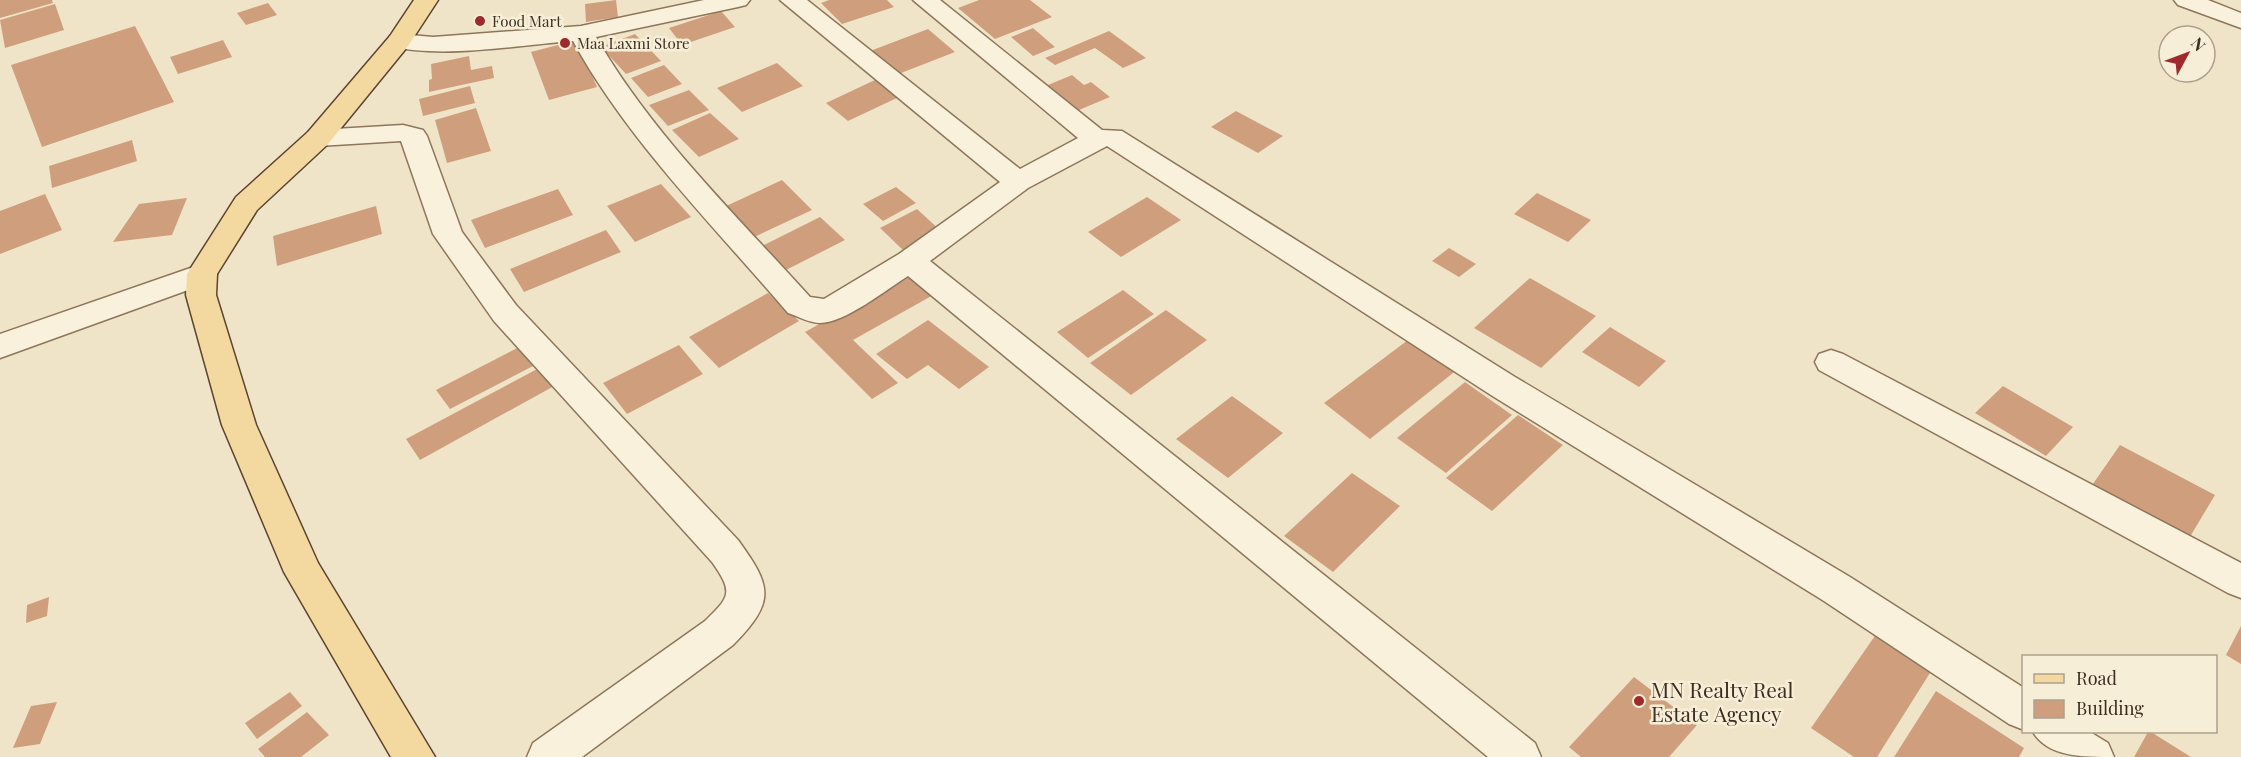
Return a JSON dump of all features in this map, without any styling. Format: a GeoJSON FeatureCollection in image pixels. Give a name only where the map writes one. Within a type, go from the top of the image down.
{"type":"FeatureCollection","features":[{"type":"Feature","properties":{"kind":"main road"},"geometry":{"type":"LineString","coordinates":[[414,757],[303,573],[239,425],[201,295],[202,274],[246,204],[318,138],[399,41],[426,0]]}},
{"type":"Feature","properties":{"kind":"street"},"geometry":{"type":"LineString","coordinates":[[399,41],[433,44],[581,33],[738,0]]}},
{"type":"Feature","properties":{"kind":"street"},"geometry":{"type":"LineString","coordinates":[[792,0],[1018,183]]}},
{"type":"Feature","properties":{"kind":"street"},"geometry":{"type":"LineString","coordinates":[[925,0],[1096,139]]}},
{"type":"Feature","properties":{"kind":"street"},"geometry":{"type":"LineString","coordinates":[[2186,0],[2241,21]]}},
{"type":"Feature","properties":{"kind":"street"},"geometry":{"type":"LineString","coordinates":[[581,33],[604,74],[633,115],[799,305],[820,312],[835,307],[910,261],[1018,183],[1096,139],[1104,137],[1118,140],[1503,386],[1847,596],[2022,710]]}},
{"type":"Feature","properties":{"kind":"street"},"geometry":{"type":"LineString","coordinates":[[318,138],[403,133],[413,136],[448,234],[505,313],[725,551],[746,579],[747,592],[744,604],[719,633],[548,757]]}},
{"type":"Feature","properties":{"kind":"street"},"geometry":{"type":"LineString","coordinates":[[910,261],[1521,757]]}},
{"type":"Feature","properties":{"kind":"street"},"geometry":{"type":"LineString","coordinates":[[1,344],[202,274]]}},
{"type":"Feature","properties":{"kind":"street"},"geometry":{"type":"LineString","coordinates":[[1831,362],[2241,582]]}},
{"type":"Feature","properties":{"kind":"street"},"geometry":{"type":"LineString","coordinates":[[2056,733],[2093,757]]}},
{"type":"Feature","properties":{"kind":"building"},"geometry":{"type":"Polygon","coordinates":[[[0,0],[52,0],[53,3],[0,18],[0,0]]]}},
{"type":"Feature","properties":{"kind":"building"},"geometry":{"type":"Polygon","coordinates":[[[616,0],[618,17],[586,22],[585,4],[616,0]]]}},
{"type":"Feature","properties":{"kind":"building"},"geometry":{"type":"Polygon","coordinates":[[[829,0],[887,0],[894,7],[842,24],[821,3],[829,0]]]}},
{"type":"Feature","properties":{"kind":"building"},"geometry":{"type":"Polygon","coordinates":[[[979,0],[1030,0],[1052,17],[995,39],[958,8],[979,0]]]}},
{"type":"Feature","properties":{"kind":"building"},"geometry":{"type":"Polygon","coordinates":[[[268,3],[277,15],[246,25],[237,13],[268,3]]]}},
{"type":"Feature","properties":{"kind":"building"},"geometry":{"type":"Polygon","coordinates":[[[55,4],[64,30],[5,48],[0,20],[55,4]]]}},
{"type":"Feature","properties":{"kind":"building"},"geometry":{"type":"Polygon","coordinates":[[[721,11],[735,27],[682,45],[669,28],[721,11]]]}},
{"type":"Feature","properties":{"kind":"building"},"geometry":{"type":"Polygon","coordinates":[[[135,26],[174,102],[42,147],[11,65],[135,26]]]}},
{"type":"Feature","properties":{"kind":"building"},"geometry":{"type":"Polygon","coordinates":[[[1033,28],[1055,47],[1033,56],[1011,37],[1033,28]]]}},
{"type":"Feature","properties":{"kind":"building"},"geometry":{"type":"Polygon","coordinates":[[[928,29],[955,52],[896,75],[870,51],[928,29]]]}},
{"type":"Feature","properties":{"kind":"building"},"geometry":{"type":"Polygon","coordinates":[[[1109,31],[1146,58],[1123,68],[1095,48],[1055,65],[1045,58],[1109,31]]]}},
{"type":"Feature","properties":{"kind":"building"},"geometry":{"type":"Polygon","coordinates":[[[635,34],[661,61],[626,74],[601,47],[635,34]]]}},
{"type":"Feature","properties":{"kind":"building"},"geometry":{"type":"Polygon","coordinates":[[[223,40],[232,57],[178,74],[170,57],[223,40]]]}},
{"type":"Feature","properties":{"kind":"building"},"geometry":{"type":"Polygon","coordinates":[[[577,40],[597,87],[549,100],[531,52],[577,40]]]}},
{"type":"Feature","properties":{"kind":"building"},"geometry":{"type":"Polygon","coordinates":[[[469,56],[471,70],[492,66],[494,78],[429,92],[429,80],[432,79],[431,64],[469,56]]]}},
{"type":"Feature","properties":{"kind":"building"},"geometry":{"type":"Polygon","coordinates":[[[777,63],[803,86],[742,112],[717,88],[777,63]]]}},
{"type":"Feature","properties":{"kind":"building"},"geometry":{"type":"Polygon","coordinates":[[[664,65],[682,84],[648,97],[631,78],[664,65]]]}},
{"type":"Feature","properties":{"kind":"building"},"geometry":{"type":"Polygon","coordinates":[[[1072,75],[1084,85],[1091,82],[1110,97],[1079,110],[1048,85],[1072,75]]]}},
{"type":"Feature","properties":{"kind":"building"},"geometry":{"type":"Polygon","coordinates":[[[877,79],[899,97],[848,121],[826,103],[877,79]]]}},
{"type":"Feature","properties":{"kind":"building"},"geometry":{"type":"Polygon","coordinates":[[[470,86],[475,103],[423,116],[419,99],[470,86]]]}},
{"type":"Feature","properties":{"kind":"building"},"geometry":{"type":"Polygon","coordinates":[[[689,90],[709,110],[668,126],[649,105],[689,90]]]}},
{"type":"Feature","properties":{"kind":"building"},"geometry":{"type":"Polygon","coordinates":[[[476,108],[491,151],[447,163],[435,120],[476,108]]]}},
{"type":"Feature","properties":{"kind":"building"},"geometry":{"type":"Polygon","coordinates":[[[1236,111],[1283,136],[1258,153],[1211,127],[1236,111]]]}},
{"type":"Feature","properties":{"kind":"building"},"geometry":{"type":"Polygon","coordinates":[[[710,113],[739,139],[699,157],[672,130],[710,113]]]}},
{"type":"Feature","properties":{"kind":"building"},"geometry":{"type":"Polygon","coordinates":[[[132,140],[137,161],[52,188],[49,166],[132,140]]]}},
{"type":"Feature","properties":{"kind":"building"},"geometry":{"type":"Polygon","coordinates":[[[782,180],[812,210],[752,238],[724,207],[782,180]]]}},
{"type":"Feature","properties":{"kind":"building"},"geometry":{"type":"Polygon","coordinates":[[[661,184],[691,217],[635,242],[607,206],[661,184]]]}},
{"type":"Feature","properties":{"kind":"building"},"geometry":{"type":"Polygon","coordinates":[[[896,187],[916,203],[883,221],[863,204],[896,187]]]}},
{"type":"Feature","properties":{"kind":"building"},"geometry":{"type":"Polygon","coordinates":[[[558,189],[573,215],[485,248],[471,220],[558,189]]]}},
{"type":"Feature","properties":{"kind":"building"},"geometry":{"type":"Polygon","coordinates":[[[1537,193],[1591,220],[1568,242],[1514,214],[1537,193]]]}},
{"type":"Feature","properties":{"kind":"building"},"geometry":{"type":"Polygon","coordinates":[[[45,194],[62,230],[0,254],[0,211],[45,194]]]}},
{"type":"Feature","properties":{"kind":"building"},"geometry":{"type":"Polygon","coordinates":[[[1147,197],[1181,220],[1121,257],[1088,232],[1147,197]]]}},
{"type":"Feature","properties":{"kind":"building"},"geometry":{"type":"Polygon","coordinates":[[[187,198],[172,235],[113,242],[139,204],[187,198]]]}},
{"type":"Feature","properties":{"kind":"building"},"geometry":{"type":"Polygon","coordinates":[[[376,206],[382,234],[277,266],[273,236],[376,206]]]}},
{"type":"Feature","properties":{"kind":"building"},"geometry":{"type":"Polygon","coordinates":[[[917,209],[942,232],[904,251],[880,228],[917,209]]]}},
{"type":"Feature","properties":{"kind":"building"},"geometry":{"type":"Polygon","coordinates":[[[820,217],[845,240],[786,270],[762,246],[820,217]]]}},
{"type":"Feature","properties":{"kind":"building"},"geometry":{"type":"Polygon","coordinates":[[[606,230],[621,252],[524,292],[510,269],[606,230]]]}},
{"type":"Feature","properties":{"kind":"building"},"geometry":{"type":"Polygon","coordinates":[[[1449,248],[1476,264],[1459,277],[1432,261],[1449,248]]]}},
{"type":"Feature","properties":{"kind":"building"},"geometry":{"type":"Polygon","coordinates":[[[911,273],[935,294],[853,340],[898,383],[872,399],[805,332],[911,273]]]}},
{"type":"Feature","properties":{"kind":"building"},"geometry":{"type":"Polygon","coordinates":[[[1530,278],[1596,316],[1541,368],[1474,328],[1530,278]]]}},
{"type":"Feature","properties":{"kind":"building"},"geometry":{"type":"Polygon","coordinates":[[[1123,290],[1154,314],[1088,358],[1057,332],[1123,290]]]}},
{"type":"Feature","properties":{"kind":"building"},"geometry":{"type":"Polygon","coordinates":[[[768,293],[799,321],[719,368],[689,337],[768,293]]]}},
{"type":"Feature","properties":{"kind":"building"},"geometry":{"type":"Polygon","coordinates":[[[1166,310],[1207,340],[1131,395],[1090,363],[1166,310]]]}},
{"type":"Feature","properties":{"kind":"building"},"geometry":{"type":"Polygon","coordinates":[[[928,320],[989,367],[959,389],[928,365],[907,379],[876,354],[928,320]]]}},
{"type":"Feature","properties":{"kind":"building"},"geometry":{"type":"Polygon","coordinates":[[[1610,327],[1666,361],[1639,387],[1582,352],[1610,327]]]}},
{"type":"Feature","properties":{"kind":"building"},"geometry":{"type":"Polygon","coordinates":[[[1412,337],[1458,369],[1370,439],[1324,403],[1412,337]]]}},
{"type":"Feature","properties":{"kind":"building"},"geometry":{"type":"Polygon","coordinates":[[[679,345],[703,374],[627,414],[603,383],[679,345]]]}},
{"type":"Feature","properties":{"kind":"building"},"geometry":{"type":"Polygon","coordinates":[[[519,347],[533,366],[450,409],[436,390],[519,347]]]}},
{"type":"Feature","properties":{"kind":"building"},"geometry":{"type":"Polygon","coordinates":[[[541,367],[556,385],[420,460],[406,439],[541,367]]]}},
{"type":"Feature","properties":{"kind":"building"},"geometry":{"type":"Polygon","coordinates":[[[1465,382],[1512,415],[1446,473],[1397,438],[1465,382]]]}},
{"type":"Feature","properties":{"kind":"building"},"geometry":{"type":"Polygon","coordinates":[[[2003,386],[2073,427],[2046,456],[1975,413],[2003,386]]]}},
{"type":"Feature","properties":{"kind":"building"},"geometry":{"type":"Polygon","coordinates":[[[1232,396],[1283,433],[1228,478],[1176,439],[1232,396]]]}},
{"type":"Feature","properties":{"kind":"building"},"geometry":{"type":"Polygon","coordinates":[[[1518,415],[1563,445],[1492,511],[1446,478],[1518,415]]]}},
{"type":"Feature","properties":{"kind":"building"},"geometry":{"type":"Polygon","coordinates":[[[2120,445],[2215,495],[2185,545],[2088,491],[2120,445]]]}},
{"type":"Feature","properties":{"kind":"building"},"geometry":{"type":"Polygon","coordinates":[[[1352,473],[1400,506],[1333,572],[1284,536],[1352,473]]]}},
{"type":"Feature","properties":{"kind":"building"},"geometry":{"type":"Polygon","coordinates":[[[49,597],[47,616],[26,623],[27,605],[49,597]]]}},
{"type":"Feature","properties":{"kind":"building"},"geometry":{"type":"Polygon","coordinates":[[[2241,626],[2241,664],[2226,655],[2241,626]]]}},
{"type":"Feature","properties":{"kind":"building"},"geometry":{"type":"Polygon","coordinates":[[[1879,630],[1935,665],[1877,757],[1854,757],[1811,728],[1879,630]]]}},
{"type":"Feature","properties":{"kind":"building","name":"MN Realty Real Estate Agency"},"geometry":{"type":"Polygon","coordinates":[[[1634,677],[1697,725],[1669,757],[1581,757],[1569,747],[1634,677]]]}},
{"type":"Feature","properties":{"kind":"building"},"geometry":{"type":"Polygon","coordinates":[[[1936,691],[2024,748],[2019,757],[1894,757],[1936,691]]]}},
{"type":"Feature","properties":{"kind":"building"},"geometry":{"type":"Polygon","coordinates":[[[290,692],[302,706],[257,739],[245,723],[290,692]]]}},
{"type":"Feature","properties":{"kind":"building"},"geometry":{"type":"Polygon","coordinates":[[[57,702],[40,744],[13,748],[31,706],[57,702]]]}},
{"type":"Feature","properties":{"kind":"building"},"geometry":{"type":"Polygon","coordinates":[[[307,712],[329,735],[301,757],[265,757],[258,749],[307,712]]]}},
{"type":"Feature","properties":{"kind":"building"},"geometry":{"type":"Polygon","coordinates":[[[2147,733],[2153,733],[2191,757],[2134,757],[2147,733]]]}},
{"type":"Feature","properties":{"kind":"place","name":"Food Mart"},"geometry":{"type":"Point","coordinates":[480,21]}},
{"type":"Feature","properties":{"kind":"place","name":"Maa Laxmi Store"},"geometry":{"type":"Point","coordinates":[565,43]}},
{"type":"Feature","properties":{"kind":"place","name":"MN Realty Real Estate Agency"},"geometry":{"type":"Point","coordinates":[1639,701]}}]}
